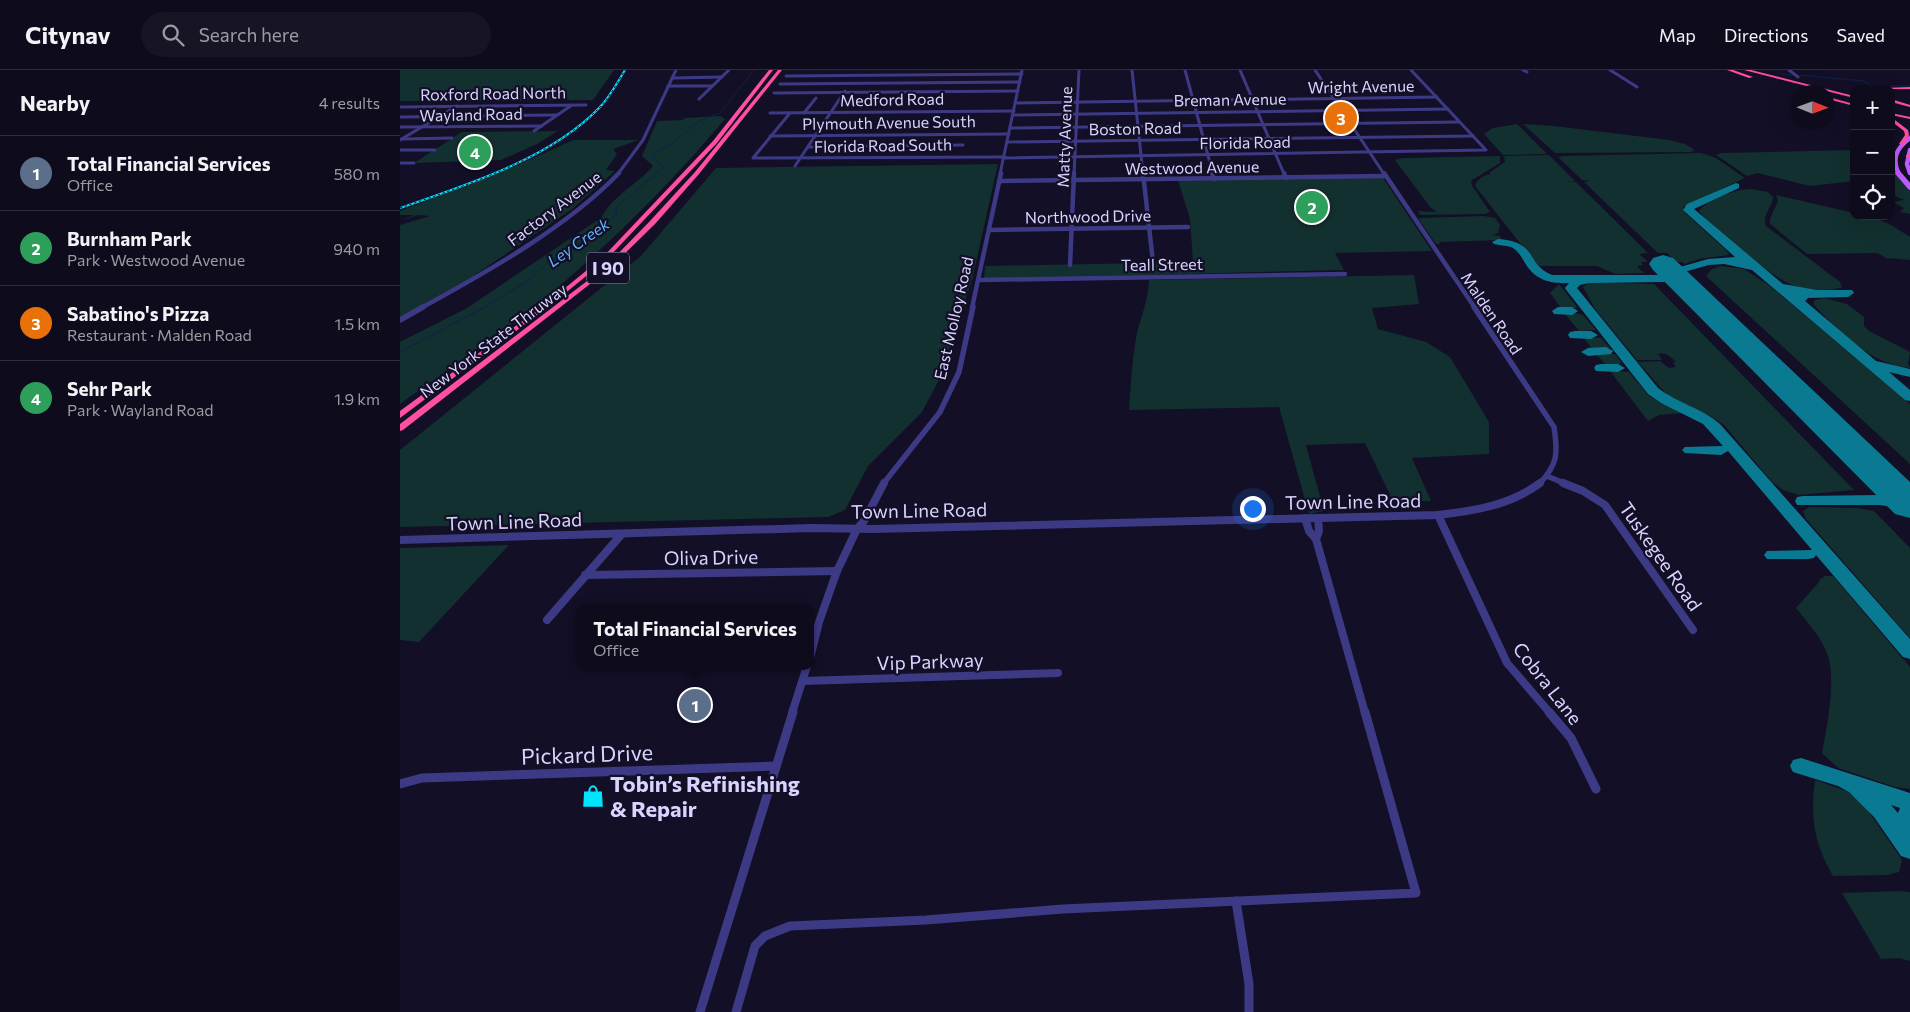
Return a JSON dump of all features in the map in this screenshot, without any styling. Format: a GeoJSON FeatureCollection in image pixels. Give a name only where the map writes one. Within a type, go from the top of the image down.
{"type":"FeatureCollection","features":[{"type":"Feature","properties":{"kind":"highway","name":"New York State Thruway"},"geometry":{"type":"LineString","coordinates":[[400,415],[556,298],[605,258],[714,142],[771,70]]}},
{"type":"Feature","properties":{"kind":"highway","name":"New York State Thruway"},"geometry":{"type":"LineString","coordinates":[[400,428],[606,270],[726,140],[780,70]]}},
{"type":"Feature","properties":{"kind":"highway"},"geometry":{"type":"LineString","coordinates":[[1724,70],[1755,78]]}},
{"type":"Feature","properties":{"kind":"highway"},"geometry":{"type":"LineString","coordinates":[[1728,70],[1762,80]]}},
{"type":"Feature","properties":{"kind":"highway"},"geometry":{"type":"LineString","coordinates":[[1736,70],[1795,85]]}},
{"type":"Feature","properties":{"kind":"highway"},"geometry":{"type":"LineString","coordinates":[[1747,70],[1850,92]]}},
{"type":"Feature","properties":{"kind":"highway"},"geometry":{"type":"LineString","coordinates":[[1747,70],[1850,98]]}},
{"type":"Feature","properties":{"kind":"highway"},"geometry":{"type":"LineString","coordinates":[[1758,70],[1850,92]]}},
{"type":"Feature","properties":{"kind":"highway"},"geometry":{"type":"LineString","coordinates":[[1895,89],[1910,88]]}},
{"type":"Feature","properties":{"kind":"highway"},"geometry":{"type":"LineString","coordinates":[[1835,95],[1850,98]]}},
{"type":"Feature","properties":{"kind":"highway"},"geometry":{"type":"LineString","coordinates":[[1835,100],[1850,104]]}},
{"type":"Feature","properties":{"kind":"highway"},"geometry":{"type":"LineString","coordinates":[[1895,102],[1910,106]]}},
{"type":"Feature","properties":{"kind":"highway"},"geometry":{"type":"LineString","coordinates":[[1895,109],[1910,113]]}},
{"type":"Feature","properties":{"kind":"highway"},"geometry":{"type":"LineString","coordinates":[[1895,115],[1910,118]]}},
{"type":"Feature","properties":{"kind":"highway"},"geometry":{"type":"LineString","coordinates":[[1895,121],[1906,130],[1907,135],[1902,144]]}},
{"type":"Feature","properties":{"kind":"main road"},"geometry":{"type":"LineString","coordinates":[[1910,138],[1902,144],[1895,155],[1895,165],[1899,174],[1910,188]]}},
{"type":"Feature","properties":{"kind":"main road"},"geometry":{"type":"LineString","coordinates":[[1910,150],[1907,166],[1910,173]]}},
{"type":"Feature","properties":{"kind":"street","name":"Factory Avenue"},"geometry":{"type":"LineString","coordinates":[[400,320],[470,281],[523,248],[590,200],[612,181],[631,159],[640,144],[676,70]]}},
{"type":"Feature","properties":{"kind":"street"},"geometry":{"type":"LineString","coordinates":[[699,98],[729,70]]}},
{"type":"Feature","properties":{"kind":"street"},"geometry":{"type":"LineString","coordinates":[[790,70],[780,84],[1020,82]]}},
{"type":"Feature","properties":{"kind":"street"},"geometry":{"type":"LineString","coordinates":[[795,166],[833,112],[859,70]]}},
{"type":"Feature","properties":{"kind":"street"},"geometry":{"type":"LineString","coordinates":[[938,83],[944,70]]}},
{"type":"Feature","properties":{"kind":"street","name":"Matty Avenue"},"geometry":{"type":"LineString","coordinates":[[1070,265],[1079,70]]}},
{"type":"Feature","properties":{"kind":"street"},"geometry":{"type":"LineString","coordinates":[[1132,70],[1153,262]]}},
{"type":"Feature","properties":{"kind":"street"},"geometry":{"type":"LineString","coordinates":[[1185,70],[1214,179]]}},
{"type":"Feature","properties":{"kind":"street"},"geometry":{"type":"LineString","coordinates":[[1240,70],[1286,178]]}},
{"type":"Feature","properties":{"kind":"street","name":"Malden Road"},"geometry":{"type":"LineString","coordinates":[[1316,70],[1554,427],[1558,439],[1558,456],[1555,466],[1547,476],[1524,494],[1505,502],[1470,512],[1438,515]]}},
{"type":"Feature","properties":{"kind":"street"},"geometry":{"type":"LineString","coordinates":[[1411,70],[1473,136]]}},
{"type":"Feature","properties":{"kind":"street"},"geometry":{"type":"LineString","coordinates":[[1523,70],[1527,72]]}},
{"type":"Feature","properties":{"kind":"street"},"geometry":{"type":"LineString","coordinates":[[1610,70],[1636,87]]}},
{"type":"Feature","properties":{"kind":"street"},"geometry":{"type":"LineString","coordinates":[[1789,70],[1798,77]]}},
{"type":"Feature","properties":{"kind":"street"},"geometry":{"type":"LineString","coordinates":[[786,76],[941,75],[1022,72]]}},
{"type":"Feature","properties":{"kind":"street","name":"East Molloy Road"},"geometry":{"type":"LineString","coordinates":[[814,642],[819,622],[838,570],[857,529],[864,521],[886,479],[928,428],[946,402],[959,372],[1022,72]]}},
{"type":"Feature","properties":{"kind":"street"},"geometry":{"type":"LineString","coordinates":[[672,78],[722,77]]}},
{"type":"Feature","properties":{"kind":"street"},"geometry":{"type":"LineString","coordinates":[[668,86],[712,86]]}},
{"type":"Feature","properties":{"kind":"street"},"geometry":{"type":"LineString","coordinates":[[774,94],[1018,91]]}},
{"type":"Feature","properties":{"kind":"street","name":"Wright Avenue"},"geometry":{"type":"LineString","coordinates":[[1016,103],[1437,97]]}},
{"type":"Feature","properties":{"kind":"street"},"geometry":{"type":"LineString","coordinates":[[804,113],[816,98]]}},
{"type":"Feature","properties":{"kind":"street"},"geometry":{"type":"LineString","coordinates":[[534,131],[572,105]]}},
{"type":"Feature","properties":{"kind":"street","name":"Roxford Road North"},"geometry":{"type":"LineString","coordinates":[[400,107],[586,105]]}},
{"type":"Feature","properties":{"kind":"street"},"geometry":{"type":"LineString","coordinates":[[401,139],[458,106]]}},
{"type":"Feature","properties":{"kind":"street","name":"Breman Avenue"},"geometry":{"type":"LineString","coordinates":[[1013,113],[1077,114],[1448,109]]}},
{"type":"Feature","properties":{"kind":"street","name":"Medford Road"},"geometry":{"type":"LineString","coordinates":[[770,113],[1013,113]]}},
{"type":"Feature","properties":{"kind":"street"},"geometry":{"type":"LineString","coordinates":[[770,136],[790,113]]}},
{"type":"Feature","properties":{"kind":"street"},"geometry":{"type":"LineString","coordinates":[[400,117],[558,115]]}},
{"type":"Feature","properties":{"kind":"street"},"geometry":{"type":"LineString","coordinates":[[1010,128],[1459,122]]}},
{"type":"Feature","properties":{"kind":"street","name":"Wayland Road"},"geometry":{"type":"LineString","coordinates":[[400,127],[542,126]]}},
{"type":"Feature","properties":{"kind":"street"},"geometry":{"type":"LineString","coordinates":[[959,157],[966,134]]}},
{"type":"Feature","properties":{"kind":"street","name":"Plymouth Avenue South"},"geometry":{"type":"LineString","coordinates":[[770,136],[1009,134]]}},
{"type":"Feature","properties":{"kind":"street","name":"Florida Road South"},"geometry":{"type":"LineString","coordinates":[[770,136],[753,158],[1005,157]]}},
{"type":"Feature","properties":{"kind":"street","name":"Boston Road"},"geometry":{"type":"LineString","coordinates":[[1007,142],[1473,136]]}},
{"type":"Feature","properties":{"kind":"street","name":"Florida Road"},"geometry":{"type":"LineString","coordinates":[[1005,157],[1485,151],[1486,149],[1473,136]]}},
{"type":"Feature","properties":{"kind":"street"},"geometry":{"type":"LineString","coordinates":[[401,139],[452,138]]}},
{"type":"Feature","properties":{"kind":"street"},"geometry":{"type":"LineString","coordinates":[[808,147],[963,145]]}},
{"type":"Feature","properties":{"kind":"street"},"geometry":{"type":"LineString","coordinates":[[400,150],[435,150]]}},
{"type":"Feature","properties":{"kind":"street"},"geometry":{"type":"LineString","coordinates":[[400,163],[414,163]]}},
{"type":"Feature","properties":{"kind":"street","name":"Westwood Avenue"},"geometry":{"type":"LineString","coordinates":[[998,181],[1386,176]]}},
{"type":"Feature","properties":{"kind":"street","name":"Northwood Drive"},"geometry":{"type":"LineString","coordinates":[[989,230],[1188,227]]}},
{"type":"Feature","properties":{"kind":"street","name":"Teall Street"},"geometry":{"type":"LineString","coordinates":[[979,280],[1345,274]]}},
{"type":"Feature","properties":{"kind":"street","name":"Tuskegee Road"},"geometry":{"type":"LineString","coordinates":[[1547,476],[1583,491],[1605,505],[1693,630]]}},
{"type":"Feature","properties":{"kind":"street","name":"Town Line Road"},"geometry":{"type":"LineString","coordinates":[[400,540],[1438,515]]}},
{"type":"Feature","properties":{"kind":"street","name":"Cobra Lane"},"geometry":{"type":"LineString","coordinates":[[1438,515],[1508,664],[1571,738],[1596,789]]}},
{"type":"Feature","properties":{"kind":"street"},"geometry":{"type":"LineString","coordinates":[[736,1012],[755,946],[764,936],[790,926],[926,920],[1063,909],[1416,893],[1316,539],[1309,531],[1305,518]]}},
{"type":"Feature","properties":{"kind":"street"},"geometry":{"type":"LineString","coordinates":[[1316,539],[1319,531],[1318,518]]}},
{"type":"Feature","properties":{"kind":"street"},"geometry":{"type":"LineString","coordinates":[[547,620],[621,534]]}},
{"type":"Feature","properties":{"kind":"street","name":"Oliva Drive"},"geometry":{"type":"LineString","coordinates":[[585,575],[838,570]]}},
{"type":"Feature","properties":{"kind":"street"},"geometry":{"type":"LineString","coordinates":[[700,1012],[807,670]]}},
{"type":"Feature","properties":{"kind":"street","name":"Vip Parkway"},"geometry":{"type":"LineString","coordinates":[[803,681],[1058,672]]}},
{"type":"Feature","properties":{"kind":"street","name":"Pickard Drive"},"geometry":{"type":"LineString","coordinates":[[400,784],[422,778],[776,766]]}},
{"type":"Feature","properties":{"kind":"street"},"geometry":{"type":"LineString","coordinates":[[1236,901],[1249,984],[1249,1012]]}},
{"type":"Feature","properties":{"kind":"green space"},"geometry":{"type":"Polygon","coordinates":[[[400,70],[614,70],[593,100],[400,101],[400,70]]]}},
{"type":"Feature","properties":{"kind":"green space"},"geometry":{"type":"Polygon","coordinates":[[[720,116],[725,119],[703,145],[634,218],[584,264],[533,308],[467,358],[400,404],[400,342],[467,308],[602,217],[611,203],[653,166],[642,156],[657,121],[720,116]]]}},
{"type":"Feature","properties":{"kind":"green space"},"geometry":{"type":"Polygon","coordinates":[[[1517,124],[1547,154],[1503,155],[1484,134],[1493,128],[1517,124]]]}},
{"type":"Feature","properties":{"kind":"green space"},"geometry":{"type":"Polygon","coordinates":[[[1523,124],[1669,140],[1685,144],[1695,150],[1691,152],[1555,153],[1523,124]]]}},
{"type":"Feature","properties":{"kind":"green space"},"geometry":{"type":"Polygon","coordinates":[[[558,131],[537,144],[501,160],[414,163],[462,132],[558,131]]]}},
{"type":"Feature","properties":{"kind":"green space"},"geometry":{"type":"Polygon","coordinates":[[[573,140],[639,140],[613,149],[617,154],[606,170],[615,171],[572,209],[466,281],[400,317],[400,225],[430,216],[418,215],[400,221],[414,215],[400,215],[400,211],[518,165],[573,140]]]}},
{"type":"Feature","properties":{"kind":"green space"},"geometry":{"type":"Polygon","coordinates":[[[1850,150],[1850,181],[1810,186],[1758,173],[1747,176],[1716,155],[1722,153],[1850,150]]]}},
{"type":"Feature","properties":{"kind":"green space"},"geometry":{"type":"Polygon","coordinates":[[[1701,153],[1716,158],[1745,178],[1683,207],[1685,213],[1726,250],[1729,255],[1699,259],[1685,264],[1676,262],[1667,253],[1658,253],[1584,182],[1590,181],[1582,180],[1558,157],[1564,156],[1701,153]]]}},
{"type":"Feature","properties":{"kind":"green space"},"geometry":{"type":"Polygon","coordinates":[[[1549,155],[1575,181],[1567,181],[1576,182],[1648,253],[1639,254],[1648,262],[1641,262],[1643,265],[1637,266],[1644,273],[1615,274],[1597,266],[1538,266],[1475,186],[1477,181],[1491,174],[1489,173],[1505,162],[1504,156],[1549,155]]]}},
{"type":"Feature","properties":{"kind":"green space"},"geometry":{"type":"Polygon","coordinates":[[[1500,156],[1500,163],[1472,180],[1471,184],[1490,212],[1485,214],[1420,215],[1418,211],[1437,212],[1431,208],[1395,160],[1403,158],[1500,156]]]}},
{"type":"Feature","properties":{"kind":"green space"},"geometry":{"type":"Polygon","coordinates":[[[998,164],[972,280],[939,380],[922,412],[868,466],[845,510],[828,517],[400,527],[400,450],[641,256],[716,168],[998,164]]]}},
{"type":"Feature","properties":{"kind":"green space"},"geometry":{"type":"Polygon","coordinates":[[[1895,172],[1910,190],[1910,214],[1900,212],[1904,208],[1895,203],[1904,200],[1895,196],[1895,172]]]}},
{"type":"Feature","properties":{"kind":"green space"},"geometry":{"type":"Polygon","coordinates":[[[1383,178],[1432,251],[1335,253],[1344,270],[984,279],[985,266],[1193,262],[1190,219],[1178,180],[1383,178]]]}},
{"type":"Feature","properties":{"kind":"green space"},"geometry":{"type":"Polygon","coordinates":[[[1751,189],[1768,192],[1773,197],[1765,219],[1766,226],[1840,282],[1842,287],[1825,290],[1792,285],[1757,263],[1716,229],[1699,211],[1709,202],[1723,196],[1751,189]]]}},
{"type":"Feature","properties":{"kind":"green space"},"geometry":{"type":"Polygon","coordinates":[[[1776,195],[1850,212],[1850,220],[1879,220],[1884,222],[1910,237],[1910,260],[1888,258],[1890,260],[1877,253],[1807,254],[1770,224],[1770,219],[1778,201],[1776,195]]]}},
{"type":"Feature","properties":{"kind":"green space"},"geometry":{"type":"Polygon","coordinates":[[[1484,216],[1495,218],[1500,225],[1498,233],[1493,235],[1500,236],[1502,240],[1439,242],[1440,244],[1436,244],[1418,218],[1484,216]]]}},
{"type":"Feature","properties":{"kind":"green space"},"geometry":{"type":"Polygon","coordinates":[[[1721,266],[1744,269],[1770,286],[1910,404],[1910,464],[1706,276],[1712,269],[1721,266]]]}},
{"type":"Feature","properties":{"kind":"green space"},"geometry":{"type":"Polygon","coordinates":[[[1414,275],[1419,304],[1372,308],[1378,329],[1426,342],[1450,357],[1489,422],[1489,454],[1412,458],[1431,501],[1393,501],[1365,443],[1306,445],[1324,511],[1309,514],[1279,407],[1129,410],[1135,342],[1146,301],[1149,280],[1414,275]]]}},
{"type":"Feature","properties":{"kind":"green space"},"geometry":{"type":"Polygon","coordinates":[[[1589,282],[1654,284],[1854,490],[1799,495],[1783,490],[1772,482],[1724,425],[1668,396],[1638,362],[1660,361],[1669,368],[1676,367],[1673,363],[1676,362],[1666,354],[1658,354],[1662,360],[1637,360],[1595,309],[1583,287],[1589,282]]]}},
{"type":"Feature","properties":{"kind":"green space"},"geometry":{"type":"Polygon","coordinates":[[[1559,284],[1576,308],[1561,308],[1550,293],[1559,284]]]}},
{"type":"Feature","properties":{"kind":"green space"},"geometry":{"type":"Polygon","coordinates":[[[1824,298],[1847,304],[1864,317],[1864,326],[1869,331],[1910,352],[1908,364],[1910,368],[1882,361],[1857,345],[1813,304],[1815,300],[1824,298]]]}},
{"type":"Feature","properties":{"kind":"green space"},"geometry":{"type":"Polygon","coordinates":[[[1575,313],[1583,315],[1596,330],[1579,331],[1565,314],[1575,313]]]}},
{"type":"Feature","properties":{"kind":"green space"},"geometry":{"type":"Polygon","coordinates":[[[1584,338],[1601,338],[1610,348],[1592,349],[1584,338]]]}},
{"type":"Feature","properties":{"kind":"green space"},"geometry":{"type":"Polygon","coordinates":[[[1597,353],[1615,354],[1622,363],[1617,365],[1605,364],[1597,353]]]}},
{"type":"Feature","properties":{"kind":"green space"},"geometry":{"type":"Polygon","coordinates":[[[1610,371],[1629,372],[1648,395],[1682,413],[1659,415],[1648,421],[1610,371]]]}},
{"type":"Feature","properties":{"kind":"green space"},"geometry":{"type":"Polygon","coordinates":[[[1809,507],[1858,508],[1874,511],[1910,548],[1910,638],[1806,519],[1803,511],[1809,507]]]}},
{"type":"Feature","properties":{"kind":"green space"},"geometry":{"type":"Polygon","coordinates":[[[509,545],[419,642],[400,640],[400,548],[509,545]]]}},
{"type":"Feature","properties":{"kind":"green space"},"geometry":{"type":"Polygon","coordinates":[[[1825,576],[1833,576],[1910,667],[1910,789],[1895,787],[1838,768],[1822,753],[1830,704],[1830,666],[1822,643],[1796,608],[1819,580],[1825,576]]]}},
{"type":"Feature","properties":{"kind":"green space"},"geometry":{"type":"Polygon","coordinates":[[[1815,780],[1847,791],[1863,803],[1902,860],[1899,872],[1887,875],[1833,876],[1821,852],[1815,830],[1813,806],[1815,780]]]}},
{"type":"Feature","properties":{"kind":"green space"},"geometry":{"type":"Polygon","coordinates":[[[1910,892],[1910,961],[1899,958],[1881,959],[1842,893],[1910,892]]]}},
{"type":"Feature","properties":{"kind":"waterway","name":"Ley Creek"},"geometry":{"type":"LineString","coordinates":[[400,352],[483,308],[528,281],[546,264],[581,242],[616,215],[617,207],[665,166],[656,161],[653,154],[674,142],[699,121],[720,113],[754,70]]}},
{"type":"Feature","properties":{"kind":"waterway"},"geometry":{"type":"LineString","coordinates":[[1782,74],[1792,75]]}},
{"type":"Feature","properties":{"kind":"waterway"},"geometry":{"type":"LineString","coordinates":[[1799,75],[1863,81],[1872,86],[1910,86]]}},
{"type":"Feature","properties":{"kind":"taxiway"},"geometry":{"type":"LineString","coordinates":[[1736,186],[1691,206],[1688,210],[1801,305]]}},
{"type":"Feature","properties":{"kind":"taxiway"},"geometry":{"type":"LineString","coordinates":[[1498,242],[1517,246],[1526,255],[1538,273],[1545,277],[1559,280],[1584,279]]}},
{"type":"Feature","properties":{"kind":"taxiway"},"geometry":{"type":"LineString","coordinates":[[1724,261],[1738,260],[1742,257],[1740,255]]}},
{"type":"Feature","properties":{"kind":"taxiway"},"geometry":{"type":"LineString","coordinates":[[1684,269],[1708,262],[1724,261]]}},
{"type":"Feature","properties":{"kind":"taxiway"},"geometry":{"type":"LineString","coordinates":[[1724,261],[1751,267]]}},
{"type":"Feature","properties":{"kind":"taxiway"},"geometry":{"type":"LineString","coordinates":[[1664,278],[1589,279],[1576,282],[1571,288],[1653,391],[1660,397],[1701,417],[1715,427],[1910,652]]}},
{"type":"Feature","properties":{"kind":"taxiway"},"geometry":{"type":"LineString","coordinates":[[1781,287],[1817,294]]}},
{"type":"Feature","properties":{"kind":"taxiway"},"geometry":{"type":"LineString","coordinates":[[1817,294],[1848,293]]}},
{"type":"Feature","properties":{"kind":"taxiway"},"geometry":{"type":"LineString","coordinates":[[1801,305],[1799,300],[1805,295],[1817,294]]}},
{"type":"Feature","properties":{"kind":"taxiway"},"geometry":{"type":"LineString","coordinates":[[1801,305],[1910,397]]}},
{"type":"Feature","properties":{"kind":"taxiway"},"geometry":{"type":"LineString","coordinates":[[1558,311],[1572,311]]}},
{"type":"Feature","properties":{"kind":"taxiway"},"geometry":{"type":"LineString","coordinates":[[1575,335],[1591,335]]}},
{"type":"Feature","properties":{"kind":"taxiway"},"geometry":{"type":"LineString","coordinates":[[1588,352],[1606,351]]}},
{"type":"Feature","properties":{"kind":"taxiway"},"geometry":{"type":"LineString","coordinates":[[1877,365],[1910,373]]}},
{"type":"Feature","properties":{"kind":"taxiway"},"geometry":{"type":"LineString","coordinates":[[1601,368],[1618,368]]}},
{"type":"Feature","properties":{"kind":"taxiway"},"geometry":{"type":"LineString","coordinates":[[1690,450],[1721,450]]}},
{"type":"Feature","properties":{"kind":"taxiway"},"geometry":{"type":"LineString","coordinates":[[1861,458],[1892,489],[1891,496],[1880,500]]}},
{"type":"Feature","properties":{"kind":"taxiway"},"geometry":{"type":"LineString","coordinates":[[1803,501],[1880,500]]}},
{"type":"Feature","properties":{"kind":"taxiway"},"geometry":{"type":"LineString","coordinates":[[1880,500],[1896,502],[1910,508]]}},
{"type":"Feature","properties":{"kind":"taxiway"},"geometry":{"type":"LineString","coordinates":[[1773,555],[1808,554]]}},
{"type":"Feature","properties":{"kind":"taxiway"},"geometry":{"type":"LineString","coordinates":[[1801,766],[1846,780]]}},
{"type":"Feature","properties":{"kind":"taxiway"},"geometry":{"type":"LineString","coordinates":[[1846,780],[1910,802]]}},
{"type":"Feature","properties":{"kind":"taxiway"},"geometry":{"type":"LineString","coordinates":[[1846,780],[1866,793],[1910,849]]}},
{"type":"Feature","properties":{"kind":"taxiway"},"geometry":{"type":"LineString","coordinates":[[1907,844],[1903,825],[1910,812]]}},
{"type":"Feature","properties":{"kind":"runway"},"geometry":{"type":"LineString","coordinates":[[1663,264],[1910,505]]}},
{"type":"Feature","properties":{"kind":"railway"},"geometry":{"type":"LineString","coordinates":[[400,208],[479,180],[532,156],[557,142],[599,108],[610,95],[625,70]]}},
{"type":"Feature","properties":{"kind":"place","name":"Sabatino's Pizza"},"geometry":{"type":"Point","coordinates":[1341,118]}},
{"type":"Feature","properties":{"kind":"place","name":"Sehr Park"},"geometry":{"type":"Point","coordinates":[475,152]}},
{"type":"Feature","properties":{"kind":"place","name":"Burnham Park"},"geometry":{"type":"Point","coordinates":[1312,207]}},
{"type":"Feature","properties":{"kind":"place","name":"Total Financial Services"},"geometry":{"type":"Point","coordinates":[695,705]}},
{"type":"Feature","properties":{"kind":"place","name":"Tobin’s Refinishing & Repair"},"geometry":{"type":"Point","coordinates":[593,796]}}]}
